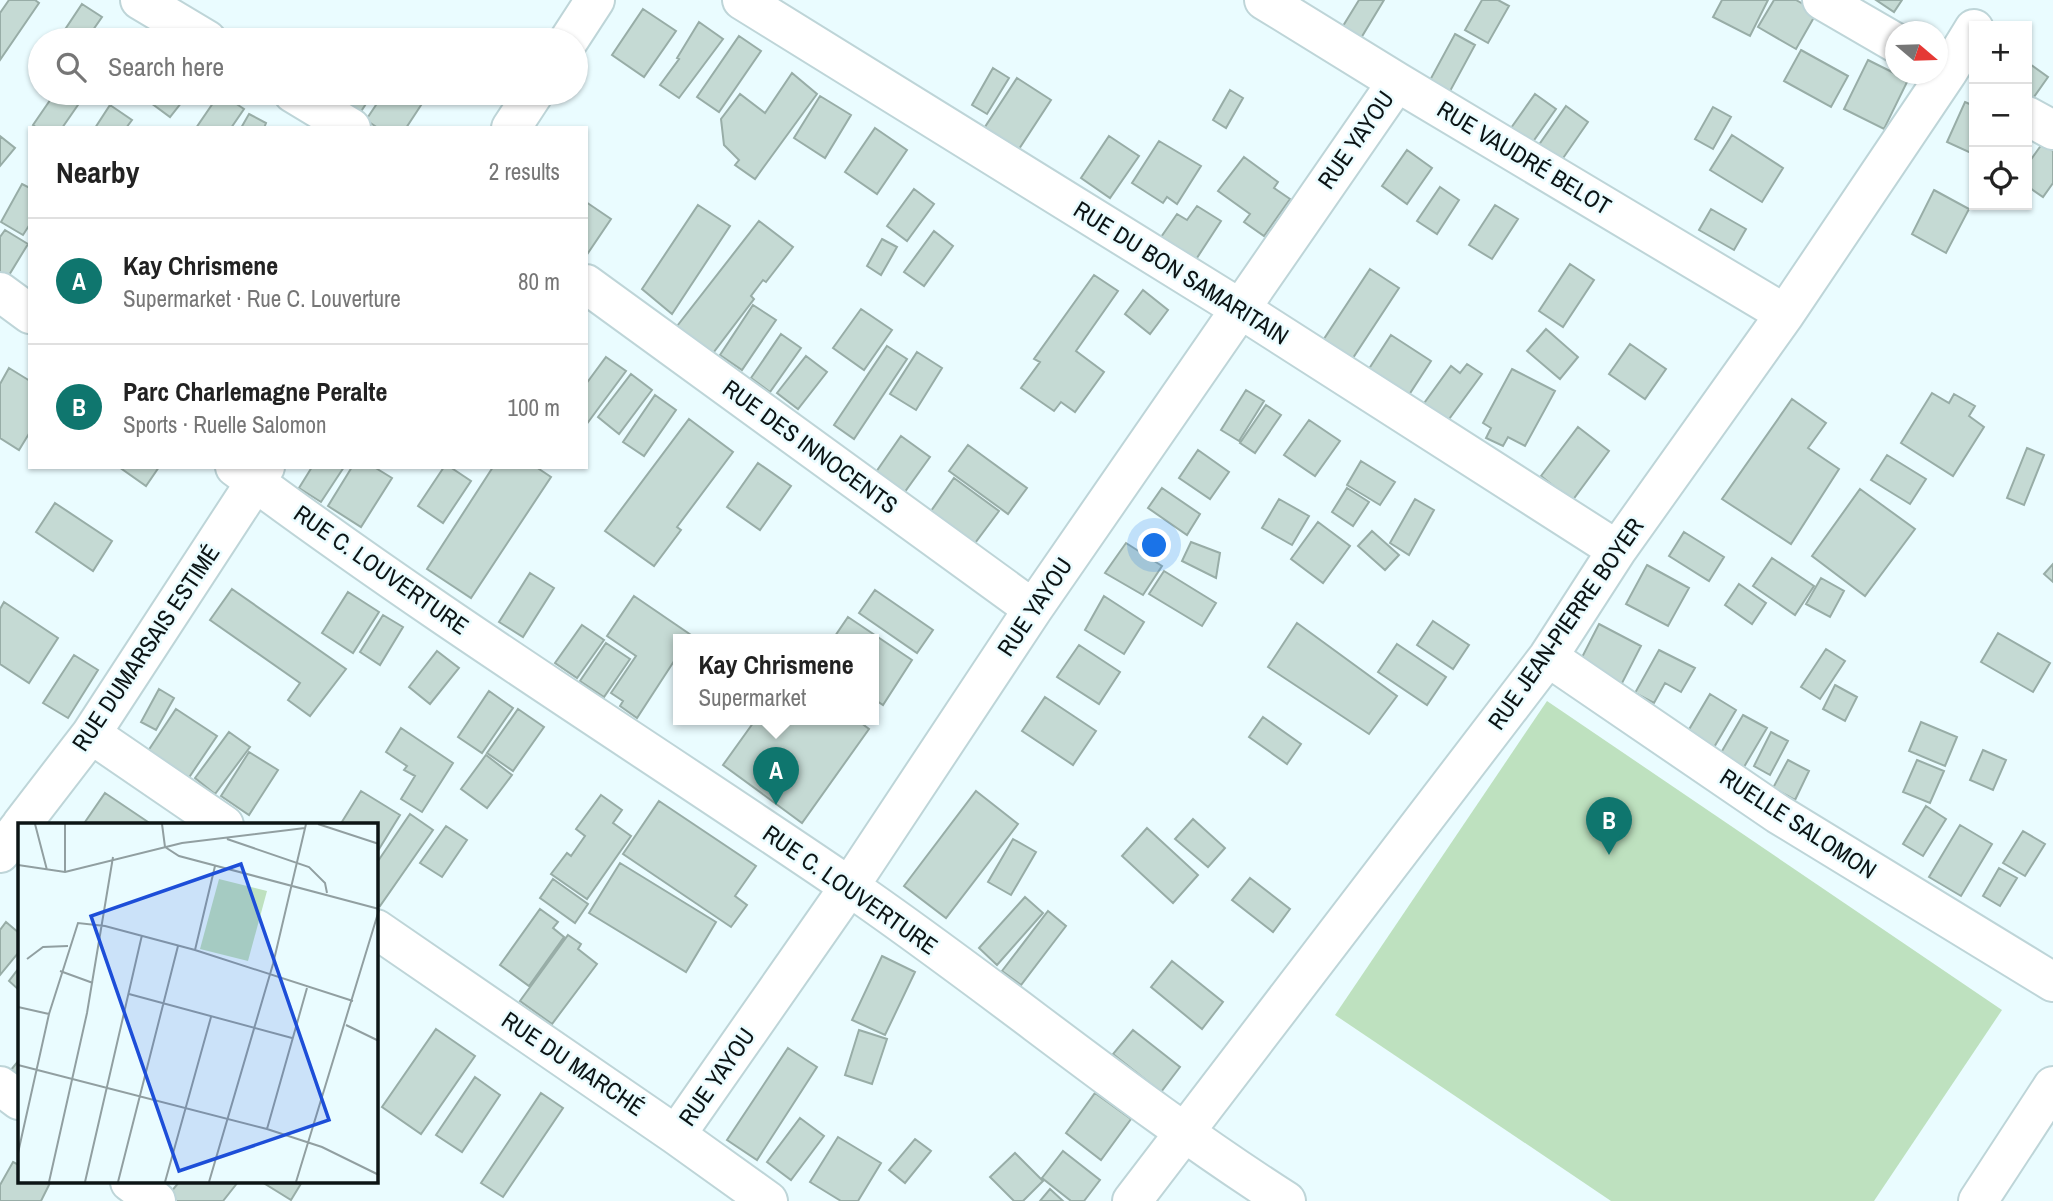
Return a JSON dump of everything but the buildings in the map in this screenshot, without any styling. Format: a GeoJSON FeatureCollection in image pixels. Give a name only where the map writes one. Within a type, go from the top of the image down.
{"type":"FeatureCollection","features":[{"type":"Feature","properties":{"kind":"street"},"geometry":{"type":"LineString","coordinates":[[140,0],[186,28]]}},
{"type":"Feature","properties":{"kind":"street"},"geometry":{"type":"LineString","coordinates":[[577,28],[595,0]]}},
{"type":"Feature","properties":{"kind":"street","name":"RUE DU BON SAMARITAIN"},"geometry":{"type":"LineString","coordinates":[[743,0],[1240,308],[1617,550]]}},
{"type":"Feature","properties":{"kind":"street","name":"RUE VAUDRÉ BELOT"},"geometry":{"type":"LineString","coordinates":[[1264,0],[1785,314]]}},
{"type":"Feature","properties":{"kind":"street"},"geometry":{"type":"LineString","coordinates":[[1822,0],[1885,37]]}},
{"type":"Feature","properties":{"kind":"street","name":"RUE JEAN-PIERRE BOYER"},"geometry":{"type":"LineString","coordinates":[[1979,21],[1992,0]]}},
{"type":"Feature","properties":{"kind":"street","name":"RUE JEAN-PIERRE BOYER"},"geometry":{"type":"LineString","coordinates":[[1132,1201],[1548,657],[1617,550],[1953,76],[1969,41]]}},
{"type":"Feature","properties":{"kind":"street","name":"RUE YAYOU"},"geometry":{"type":"LineString","coordinates":[[676,1135],[849,887],[1033,609],[1397,82]]}},
{"type":"Feature","properties":{"kind":"street"},"geometry":{"type":"LineString","coordinates":[[313,105],[348,126]]}},
{"type":"Feature","properties":{"kind":"street"},"geometry":{"type":"LineString","coordinates":[[512,126],[526,105]]}},
{"type":"Feature","properties":{"kind":"street"},"geometry":{"type":"LineString","coordinates":[[2032,119],[2053,130]]}},
{"type":"Feature","properties":{"kind":"street","name":"RUE DES INNOCENTS"},"geometry":{"type":"LineString","coordinates":[[588,285],[1033,609]]}},
{"type":"Feature","properties":{"kind":"street"},"geometry":{"type":"LineString","coordinates":[[0,292],[28,313]]}},
{"type":"Feature","properties":{"kind":"street","name":"RUE DUMARSAIS ESTIMÉ"},"geometry":{"type":"LineString","coordinates":[[22,823],[92,734],[252,472]]}},
{"type":"Feature","properties":{"kind":"street","name":"RUE C. LOUVERTURE"},"geometry":{"type":"LineString","coordinates":[[252,472],[505,657],[849,887],[1185,1132],[1286,1201]]}},
{"type":"Feature","properties":{"kind":"street","name":"RUELLE SALOMON"},"geometry":{"type":"LineString","coordinates":[[1548,657],[1778,814],[2053,982]]}},
{"type":"Feature","properties":{"kind":"street"},"geometry":{"type":"LineString","coordinates":[[92,734],[220,823]]}},
{"type":"Feature","properties":{"kind":"street","name":"RUE DUMARSAIS ESTIMÉ"},"geometry":{"type":"LineString","coordinates":[[0,853],[18,829]]}},
{"type":"Feature","properties":{"kind":"street","name":"RUE DU MARCHÉ"},"geometry":{"type":"LineString","coordinates":[[378,930],[768,1201]]}},
{"type":"Feature","properties":{"kind":"street"},"geometry":{"type":"LineString","coordinates":[[0,1086],[18,1099]]}},
{"type":"Feature","properties":{"kind":"street"},"geometry":{"type":"LineString","coordinates":[[1978,1201],[2053,1086]]}},
{"type":"Feature","properties":{"kind":"street"},"geometry":{"type":"LineString","coordinates":[[133,1184],[156,1201]]}},
{"type":"Feature","properties":{"kind":"green space"},"geometry":{"type":"Polygon","coordinates":[[[1547,701],[2002,1010],[1874,1201],[1611,1201],[1335,1015],[1547,701]]]}},
{"type":"Feature","properties":{"kind":"place","name":"Kay Chrismene"},"geometry":{"type":"Point","coordinates":[776,805]}},
{"type":"Feature","properties":{"kind":"place","name":"Parc Charlemagne Peralte"},"geometry":{"type":"Point","coordinates":[1609,855]}}]}
